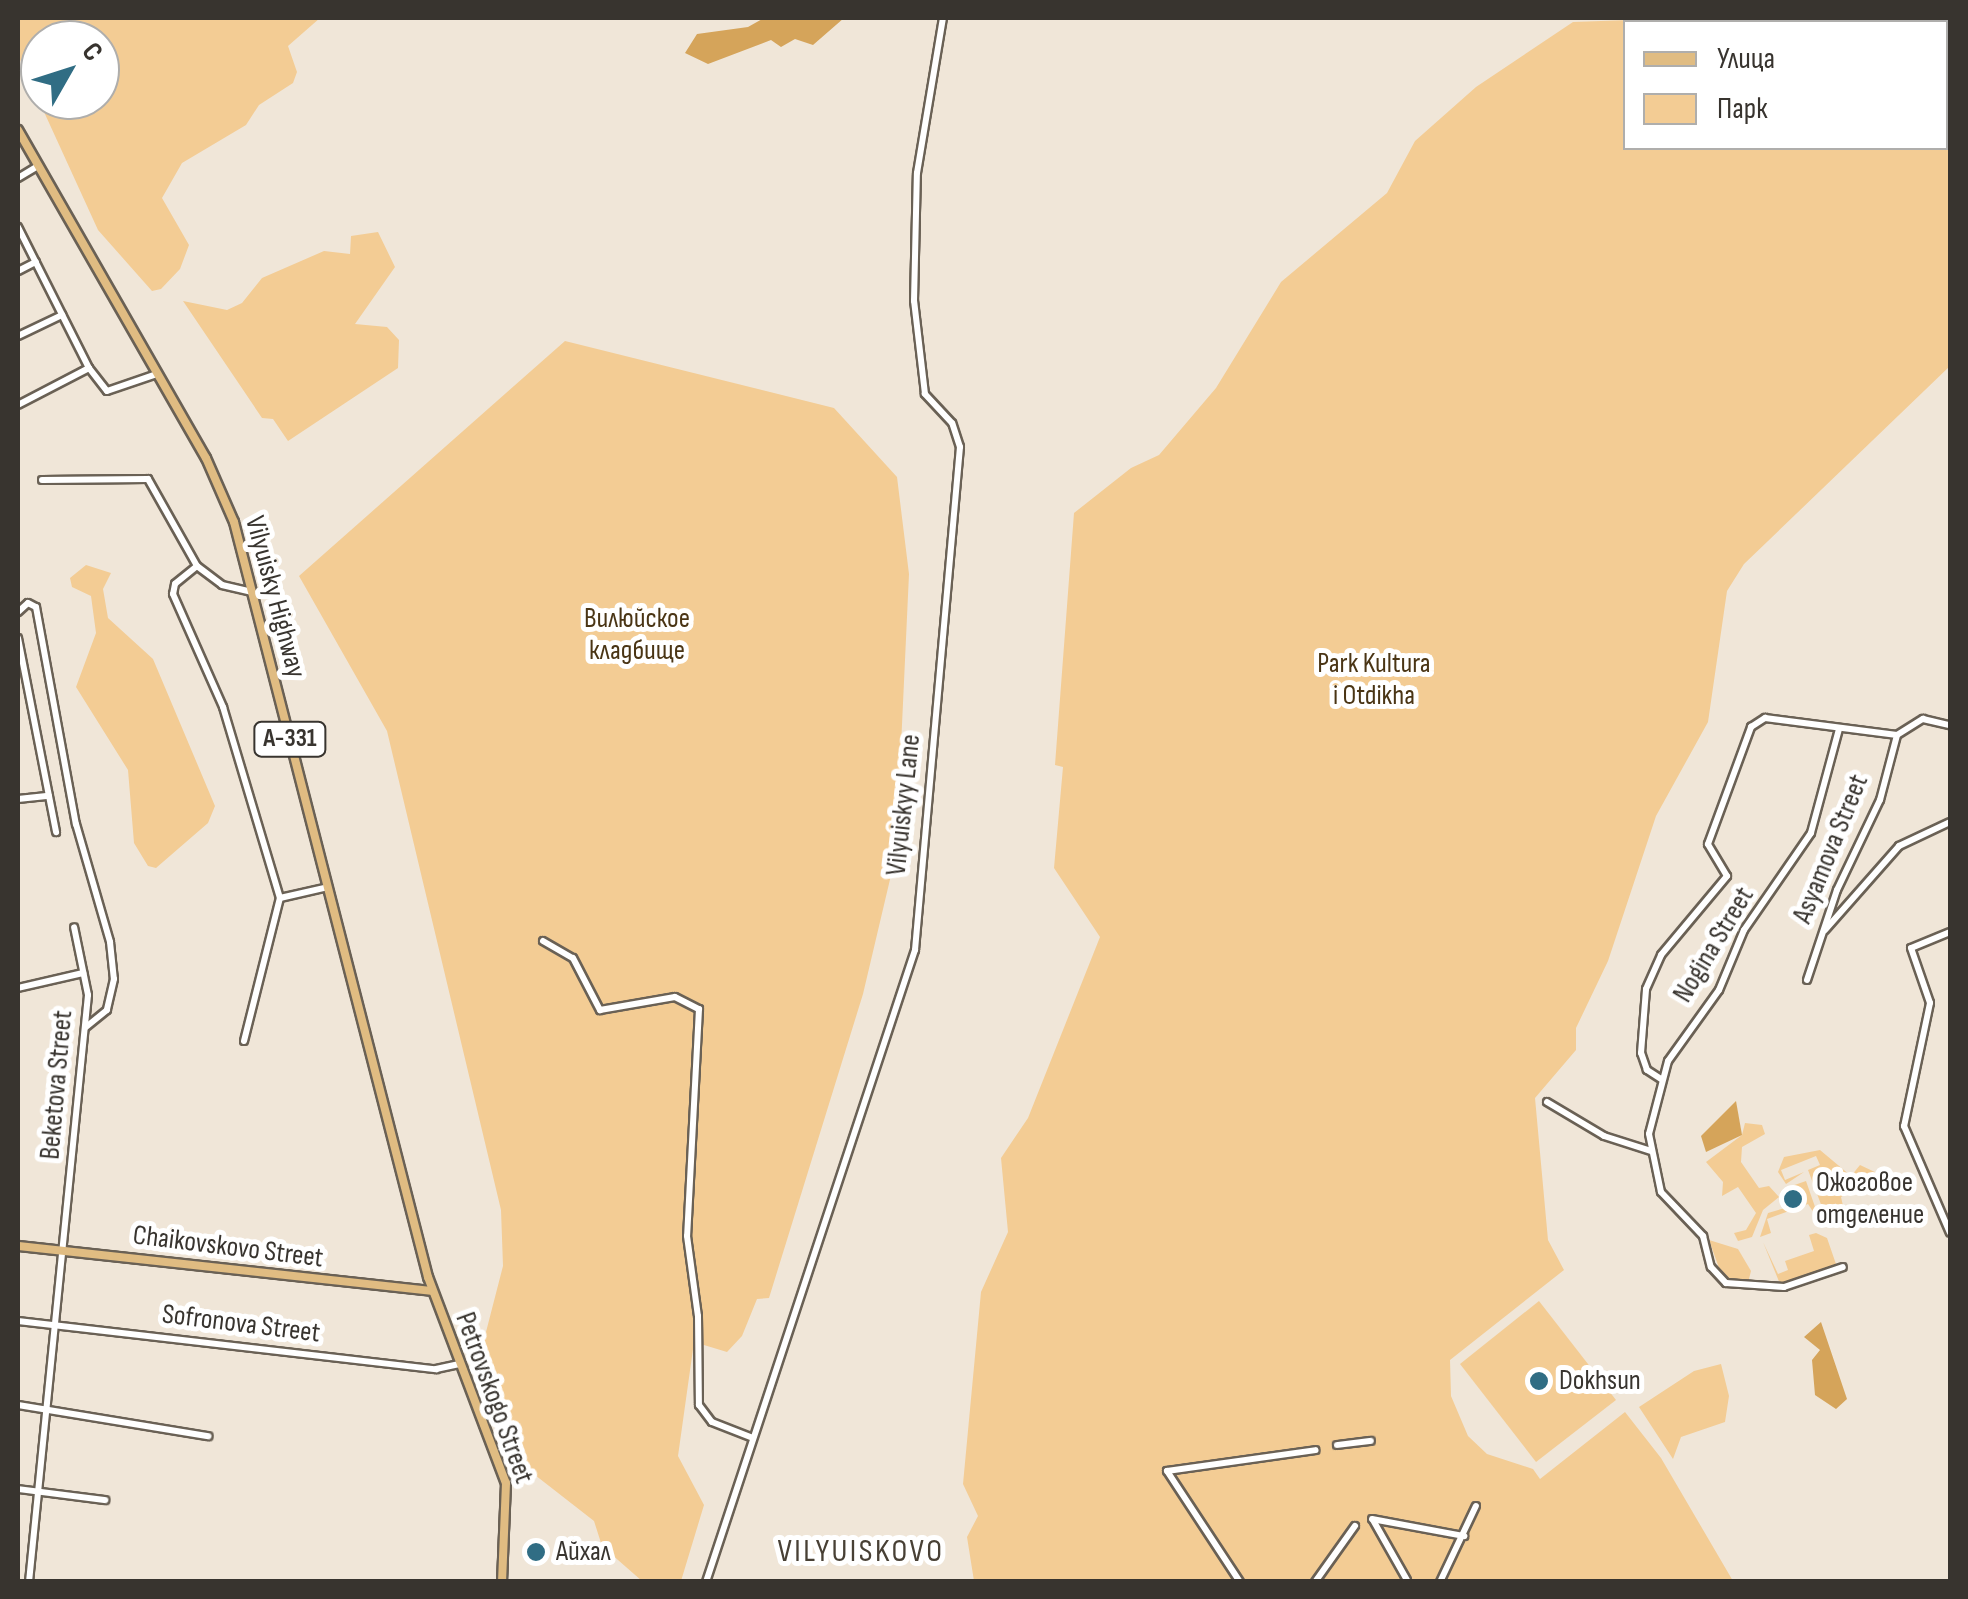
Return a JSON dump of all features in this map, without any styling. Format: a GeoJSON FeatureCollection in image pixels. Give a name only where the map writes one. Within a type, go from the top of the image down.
{"type":"FeatureCollection","features":[{"type":"Feature","properties":{"kind":"main road","name":"Vilyuisky Highway"},"geometry":{"type":"LineString","coordinates":[[18,130],[226,499],[432,1291]]}},
{"type":"Feature","properties":{"kind":"main road","name":"Chaikovskovo Street"},"geometry":{"type":"LineString","coordinates":[[18,1246],[432,1291]]}},
{"type":"Feature","properties":{"kind":"main road","name":"Petrovskogo Street"},"geometry":{"type":"LineString","coordinates":[[432,1291],[506,1483],[502,1582]]}},
{"type":"Feature","properties":{"kind":"street","name":"Vilyuiskyy Lane"},"geometry":{"type":"LineString","coordinates":[[706,1582],[915,950],[960,447],[952,424],[925,394],[914,301],[917,173],[944,18]]}},
{"type":"Feature","properties":{"kind":"street"},"geometry":{"type":"LineString","coordinates":[[18,178],[38,166]]}},
{"type":"Feature","properties":{"kind":"street"},"geometry":{"type":"LineString","coordinates":[[18,227],[90,368],[107,391],[158,374]]}},
{"type":"Feature","properties":{"kind":"street"},"geometry":{"type":"LineString","coordinates":[[18,271],[36,262]]}},
{"type":"Feature","properties":{"kind":"street"},"geometry":{"type":"LineString","coordinates":[[18,336],[62,314]]}},
{"type":"Feature","properties":{"kind":"street"},"geometry":{"type":"LineString","coordinates":[[18,405],[90,368]]}},
{"type":"Feature","properties":{"kind":"street"},"geometry":{"type":"LineString","coordinates":[[42,480],[148,478],[196,566],[222,584],[252,592]]}},
{"type":"Feature","properties":{"kind":"street"},"geometry":{"type":"LineString","coordinates":[[196,566],[174,584],[173,594],[223,707],[280,898],[244,1042]]}},
{"type":"Feature","properties":{"kind":"street"},"geometry":{"type":"LineString","coordinates":[[18,612],[28,604],[36,608],[73,811],[110,942],[114,986],[107,1010],[85,1027]]}},
{"type":"Feature","properties":{"kind":"street"},"geometry":{"type":"LineString","coordinates":[[18,638],[56,832]]}},
{"type":"Feature","properties":{"kind":"street"},"geometry":{"type":"LineString","coordinates":[[1661,1079],[1647,1070],[1642,1053],[1646,989],[1661,955],[1727,876],[1708,844],[1743,737],[1765,718],[1897,735],[1923,719],[1950,725]]}},
{"type":"Feature","properties":{"kind":"street","name":"Nogina Street"},"geometry":{"type":"LineString","coordinates":[[1839,728],[1811,832],[1744,930],[1719,990],[1678,1043],[1661,1079],[1650,1116],[1650,1152],[1661,1192],[1703,1236],[1712,1267],[1726,1284],[1784,1287],[1843,1267]]}},
{"type":"Feature","properties":{"kind":"street","name":"Asyamova Street"},"geometry":{"type":"LineString","coordinates":[[1807,980],[1820,936],[1880,800],[1897,735]]}},
{"type":"Feature","properties":{"kind":"street"},"geometry":{"type":"LineString","coordinates":[[18,800],[49,796]]}},
{"type":"Feature","properties":{"kind":"street"},"geometry":{"type":"LineString","coordinates":[[1820,936],[1898,846],[1950,822]]}},
{"type":"Feature","properties":{"kind":"street"},"geometry":{"type":"LineString","coordinates":[[280,898],[328,886]]}},
{"type":"Feature","properties":{"kind":"street","name":"Beketova Street"},"geometry":{"type":"LineString","coordinates":[[29,1582],[41,1408],[63,1248],[85,1027],[83,973],[74,927]]}},
{"type":"Feature","properties":{"kind":"street"},"geometry":{"type":"LineString","coordinates":[[1950,932],[1912,948],[1930,1003],[1904,1126],[1950,1234]]}},
{"type":"Feature","properties":{"kind":"street"},"geometry":{"type":"LineString","coordinates":[[544,941],[573,958],[600,1010],[675,997],[700,1010],[687,1236],[699,1334],[699,1405],[712,1422],[753,1438]]}},
{"type":"Feature","properties":{"kind":"street"},"geometry":{"type":"LineString","coordinates":[[18,988],[83,973]]}},
{"type":"Feature","properties":{"kind":"street"},"geometry":{"type":"LineString","coordinates":[[1547,1102],[1604,1136],[1650,1152]]}},
{"type":"Feature","properties":{"kind":"street","name":"Sofronova Street"},"geometry":{"type":"LineString","coordinates":[[18,1321],[436,1369],[460,1364]]}},
{"type":"Feature","properties":{"kind":"street"},"geometry":{"type":"LineString","coordinates":[[18,1405],[208,1436]]}},
{"type":"Feature","properties":{"kind":"street"},"geometry":{"type":"LineString","coordinates":[[1338,1445],[1371,1441]]}},
{"type":"Feature","properties":{"kind":"street"},"geometry":{"type":"LineString","coordinates":[[1240,1582],[1166,1471],[1316,1450]]}},
{"type":"Feature","properties":{"kind":"street"},"geometry":{"type":"LineString","coordinates":[[18,1489],[105,1500]]}},
{"type":"Feature","properties":{"kind":"street"},"geometry":{"type":"LineString","coordinates":[[1440,1582],[1476,1506]]}},
{"type":"Feature","properties":{"kind":"street"},"geometry":{"type":"LineString","coordinates":[[1408,1580],[1372,1519],[1464,1536]]}},
{"type":"Feature","properties":{"kind":"street"},"geometry":{"type":"LineString","coordinates":[[1315,1582],[1356,1526]]}},
{"type":"Feature","properties":{"kind":"green space"},"geometry":{"type":"Polygon","coordinates":[[[18,18],[320,18],[288,46],[297,72],[293,83],[259,105],[246,125],[182,163],[162,198],[189,245],[180,269],[161,289],[152,291],[98,230],[48,120],[120,120],[120,20],[20,20],[20,59],[18,18]]]}},
{"type":"Feature","properties":{"kind":"green space","name":"Park Kultura i Otdikha"},"geometry":{"type":"Polygon","coordinates":[[[1950,18],[1950,366],[1744,564],[1727,591],[1708,722],[1656,816],[1608,961],[1576,1028],[1576,1050],[1535,1098],[1548,1240],[1564,1270],[1450,1360],[1451,1396],[1468,1436],[1487,1454],[1533,1469],[1540,1479],[1625,1412],[1661,1458],[1733,1581],[974,1581],[967,1537],[978,1516],[963,1484],[981,1292],[1008,1232],[1001,1158],[1028,1118],[1100,937],[1054,868],[1063,767],[1055,765],[1074,513],[1131,468],[1159,455],[1216,388],[1281,282],[1387,193],[1415,141],[1476,87],[1573,22],[1623,20],[1623,150],[1948,150],[1948,20],[1889,20],[1950,18]]]}},
{"type":"Feature","properties":{"kind":"green space"},"geometry":{"type":"Polygon","coordinates":[[[378,232],[395,267],[355,324],[387,327],[399,340],[398,368],[288,441],[273,419],[262,418],[183,301],[227,310],[242,303],[262,278],[324,251],[350,254],[351,236],[378,232]]]}},
{"type":"Feature","properties":{"kind":"green space","name":"Вилюйское кладбище"},"geometry":{"type":"Polygon","coordinates":[[[565,341],[834,408],[897,477],[909,574],[896,854],[863,994],[769,1298],[757,1299],[742,1336],[727,1352],[694,1342],[678,1456],[704,1505],[681,1581],[642,1581],[602,1546],[594,1521],[526,1468],[490,1405],[478,1363],[503,1266],[501,1210],[387,731],[299,576],[565,341]]]}},
{"type":"Feature","properties":{"kind":"green space"},"geometry":{"type":"Polygon","coordinates":[[[86,565],[111,573],[103,589],[108,618],[153,659],[215,806],[208,823],[156,868],[148,866],[134,843],[128,770],[76,687],[96,633],[91,596],[72,587],[70,578],[86,565]]]}},
{"type":"Feature","properties":{"kind":"green space"},"geometry":{"type":"Polygon","coordinates":[[[1745,1123],[1762,1125],[1765,1134],[1742,1147],[1741,1162],[1759,1188],[1769,1186],[1779,1197],[1763,1210],[1752,1237],[1738,1241],[1734,1233],[1746,1230],[1756,1213],[1738,1187],[1722,1196],[1723,1182],[1706,1162],[1742,1135],[1745,1123]]]}},
{"type":"Feature","properties":{"kind":"green space"},"geometry":{"type":"Polygon","coordinates":[[[1820,1150],[1851,1176],[1860,1165],[1879,1174],[1841,1197],[1846,1219],[1832,1226],[1843,1214],[1835,1203],[1834,1213],[1825,1215],[1808,1170],[1820,1165],[1816,1156],[1781,1170],[1785,1180],[1804,1172],[1786,1184],[1778,1172],[1784,1157],[1820,1150]]]}},
{"type":"Feature","properties":{"kind":"green space"},"geometry":{"type":"Polygon","coordinates":[[[1806,1181],[1821,1224],[1808,1204],[1767,1219],[1771,1233],[1760,1237],[1768,1213],[1798,1204],[1798,1196],[1783,1189],[1806,1181]]]}},
{"type":"Feature","properties":{"kind":"green space"},"geometry":{"type":"Polygon","coordinates":[[[1816,1233],[1827,1238],[1837,1267],[1780,1284],[1763,1242],[1778,1274],[1788,1270],[1785,1261],[1814,1251],[1809,1235],[1816,1233]]]}},
{"type":"Feature","properties":{"kind":"green space"},"geometry":{"type":"Polygon","coordinates":[[[1709,1240],[1738,1249],[1751,1271],[1748,1283],[1723,1279],[1709,1240]]]}},
{"type":"Feature","properties":{"kind":"green space","name":"Dokhsun"},"geometry":{"type":"Polygon","coordinates":[[[1539,1301],[1616,1400],[1536,1462],[1460,1364],[1539,1301]]]}},
{"type":"Feature","properties":{"kind":"green space"},"geometry":{"type":"Polygon","coordinates":[[[1721,1364],[1729,1396],[1725,1422],[1681,1437],[1673,1459],[1639,1407],[1694,1371],[1721,1364]]]}},
{"type":"Feature","properties":{"kind":"shaded area"},"geometry":{"type":"Polygon","coordinates":[[[764,18],[844,18],[813,45],[795,39],[781,47],[771,40],[708,64],[685,53],[697,34],[748,27],[764,18]]]}},
{"type":"Feature","properties":{"kind":"shaded area"},"geometry":{"type":"Polygon","coordinates":[[[1736,1101],[1742,1135],[1706,1152],[1701,1136],[1736,1101]]]}},
{"type":"Feature","properties":{"kind":"shaded area"},"geometry":{"type":"Polygon","coordinates":[[[1821,1322],[1847,1399],[1836,1409],[1815,1395],[1812,1360],[1820,1350],[1804,1337],[1821,1322]]]}},
{"type":"Feature","properties":{"kind":"place","name":"Ожоговое отделение"},"geometry":{"type":"Point","coordinates":[1793,1199]}},
{"type":"Feature","properties":{"kind":"place","name":"Dokhsun"},"geometry":{"type":"Point","coordinates":[1539,1381]}},
{"type":"Feature","properties":{"kind":"place","name":"Айхал"},"geometry":{"type":"Point","coordinates":[536,1552]}},
{"type":"Feature","properties":{"kind":"district","name":"VILYUISKOVO"},"geometry":{"type":"Point","coordinates":[861,1552]}}]}
